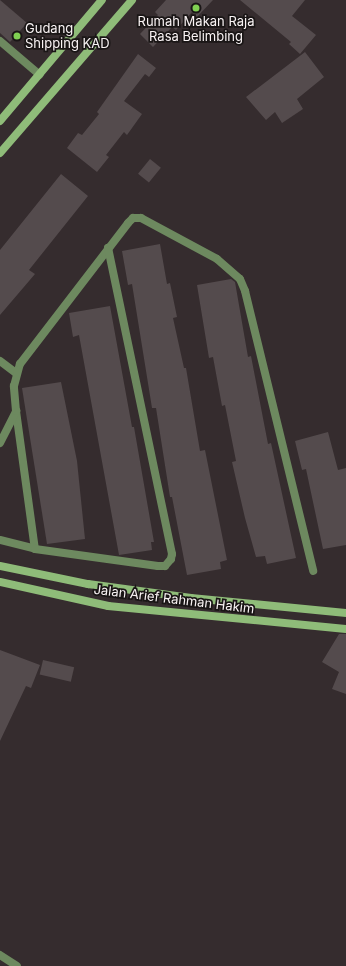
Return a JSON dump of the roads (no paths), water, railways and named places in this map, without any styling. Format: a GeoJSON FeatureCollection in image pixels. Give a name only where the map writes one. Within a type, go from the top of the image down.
{"type":"FeatureCollection","features":[{"type":"Feature","properties":{"kind":"street"},"geometry":{"type":"LineString","coordinates":[[0,121],[102,0]]}},
{"type":"Feature","properties":{"kind":"street"},"geometry":{"type":"LineString","coordinates":[[0,153],[132,0]]}},
{"type":"Feature","properties":{"kind":"street"},"geometry":{"type":"LineString","coordinates":[[0,41],[40,75]]}},
{"type":"Feature","properties":{"kind":"street"},"geometry":{"type":"LineString","coordinates":[[36,549],[16,411],[16,373],[20,364],[108,248],[133,218],[141,218],[217,259],[240,279],[246,291],[313,571]]}},
{"type":"Feature","properties":{"kind":"street"},"geometry":{"type":"LineString","coordinates":[[0,540],[36,549],[158,566],[165,566],[171,559],[172,554],[108,248]]}},
{"type":"Feature","properties":{"kind":"street"},"geometry":{"type":"LineString","coordinates":[[0,361],[16,373]]}},
{"type":"Feature","properties":{"kind":"street"},"geometry":{"type":"LineString","coordinates":[[0,443],[16,411]]}},
{"type":"Feature","properties":{"kind":"street","name":"Jalan Arief Rahman Hakim"},"geometry":{"type":"LineString","coordinates":[[0,566],[96,585],[191,598],[346,613]]}},
{"type":"Feature","properties":{"kind":"street","name":"Jalan Arief Rahman Hakim"},"geometry":{"type":"LineString","coordinates":[[0,582],[108,606],[346,629]]}},
{"type":"Feature","properties":{"kind":"street"},"geometry":{"type":"LineString","coordinates":[[0,955],[17,966]]}},
{"type":"Feature","properties":{"kind":"place","name":"Rumah Makan Raja Rasa Belimbing"},"geometry":{"type":"Point","coordinates":[196,8]}},
{"type":"Feature","properties":{"kind":"place","name":"Gudang Shipping KAD"},"geometry":{"type":"Point","coordinates":[17,36]}}]}
